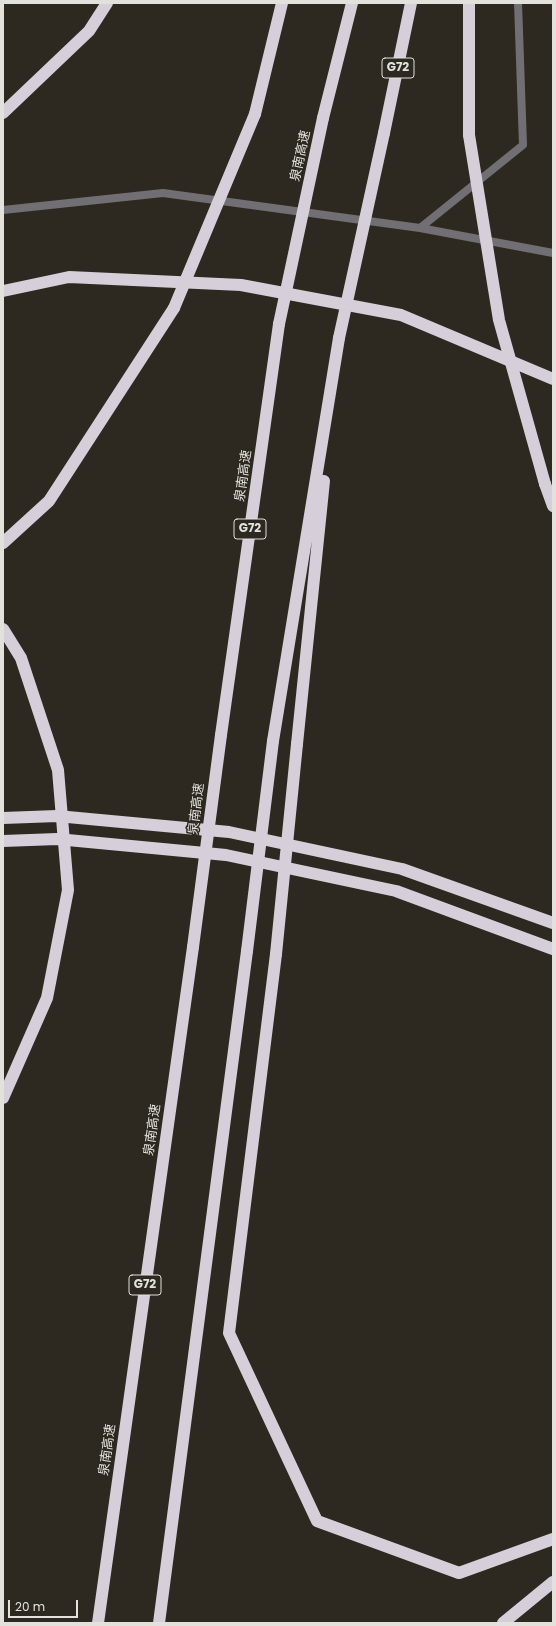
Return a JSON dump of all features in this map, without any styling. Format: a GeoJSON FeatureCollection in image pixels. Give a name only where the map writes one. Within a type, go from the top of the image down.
{"type":"FeatureCollection","features":[{"type":"Feature","properties":{"kind":"highway"},"geometry":{"type":"LineString","coordinates":[[3,113],[89,31],[107,3]]}},
{"type":"Feature","properties":{"kind":"highway"},"geometry":{"type":"LineString","coordinates":[[3,543],[49,501],[174,308],[255,114],[282,3]]}},
{"type":"Feature","properties":{"kind":"highway","name":"泉南高速"},"geometry":{"type":"LineString","coordinates":[[98,1623],[279,324],[323,118],[352,3]]}},
{"type":"Feature","properties":{"kind":"highway","name":"G72"},"geometry":{"type":"LineString","coordinates":[[159,1623],[273,741],[339,338],[411,3]]}},
{"type":"Feature","properties":{"kind":"highway"},"geometry":{"type":"LineString","coordinates":[[469,3],[469,135],[499,320],[553,506]]}},
{"type":"Feature","properties":{"kind":"highway"},"geometry":{"type":"LineString","coordinates":[[3,291],[69,277],[240,285],[401,315],[553,379]]}},
{"type":"Feature","properties":{"kind":"highway"},"geometry":{"type":"LineString","coordinates":[[336,361],[276,954],[229,1333],[317,1521],[459,1573],[553,1539]]}},
{"type":"Feature","properties":{"kind":"highway"},"geometry":{"type":"LineString","coordinates":[[3,629],[21,658],[58,770],[68,890],[47,998],[3,1098]]}},
{"type":"Feature","properties":{"kind":"highway"},"geometry":{"type":"LineString","coordinates":[[3,818],[57,816],[229,832],[402,869],[553,923]]}},
{"type":"Feature","properties":{"kind":"highway"},"geometry":{"type":"LineString","coordinates":[[3,841],[57,839],[226,855],[396,891],[553,949]]}},
{"type":"Feature","properties":{"kind":"highway"},"geometry":{"type":"LineString","coordinates":[[503,1623],[553,1582]]}},
{"type":"Feature","properties":{"kind":"street"},"geometry":{"type":"LineString","coordinates":[[420,228],[522,145],[518,3]]}},
{"type":"Feature","properties":{"kind":"street"},"geometry":{"type":"LineString","coordinates":[[3,210],[162,193],[420,228],[553,253]]}}]}
